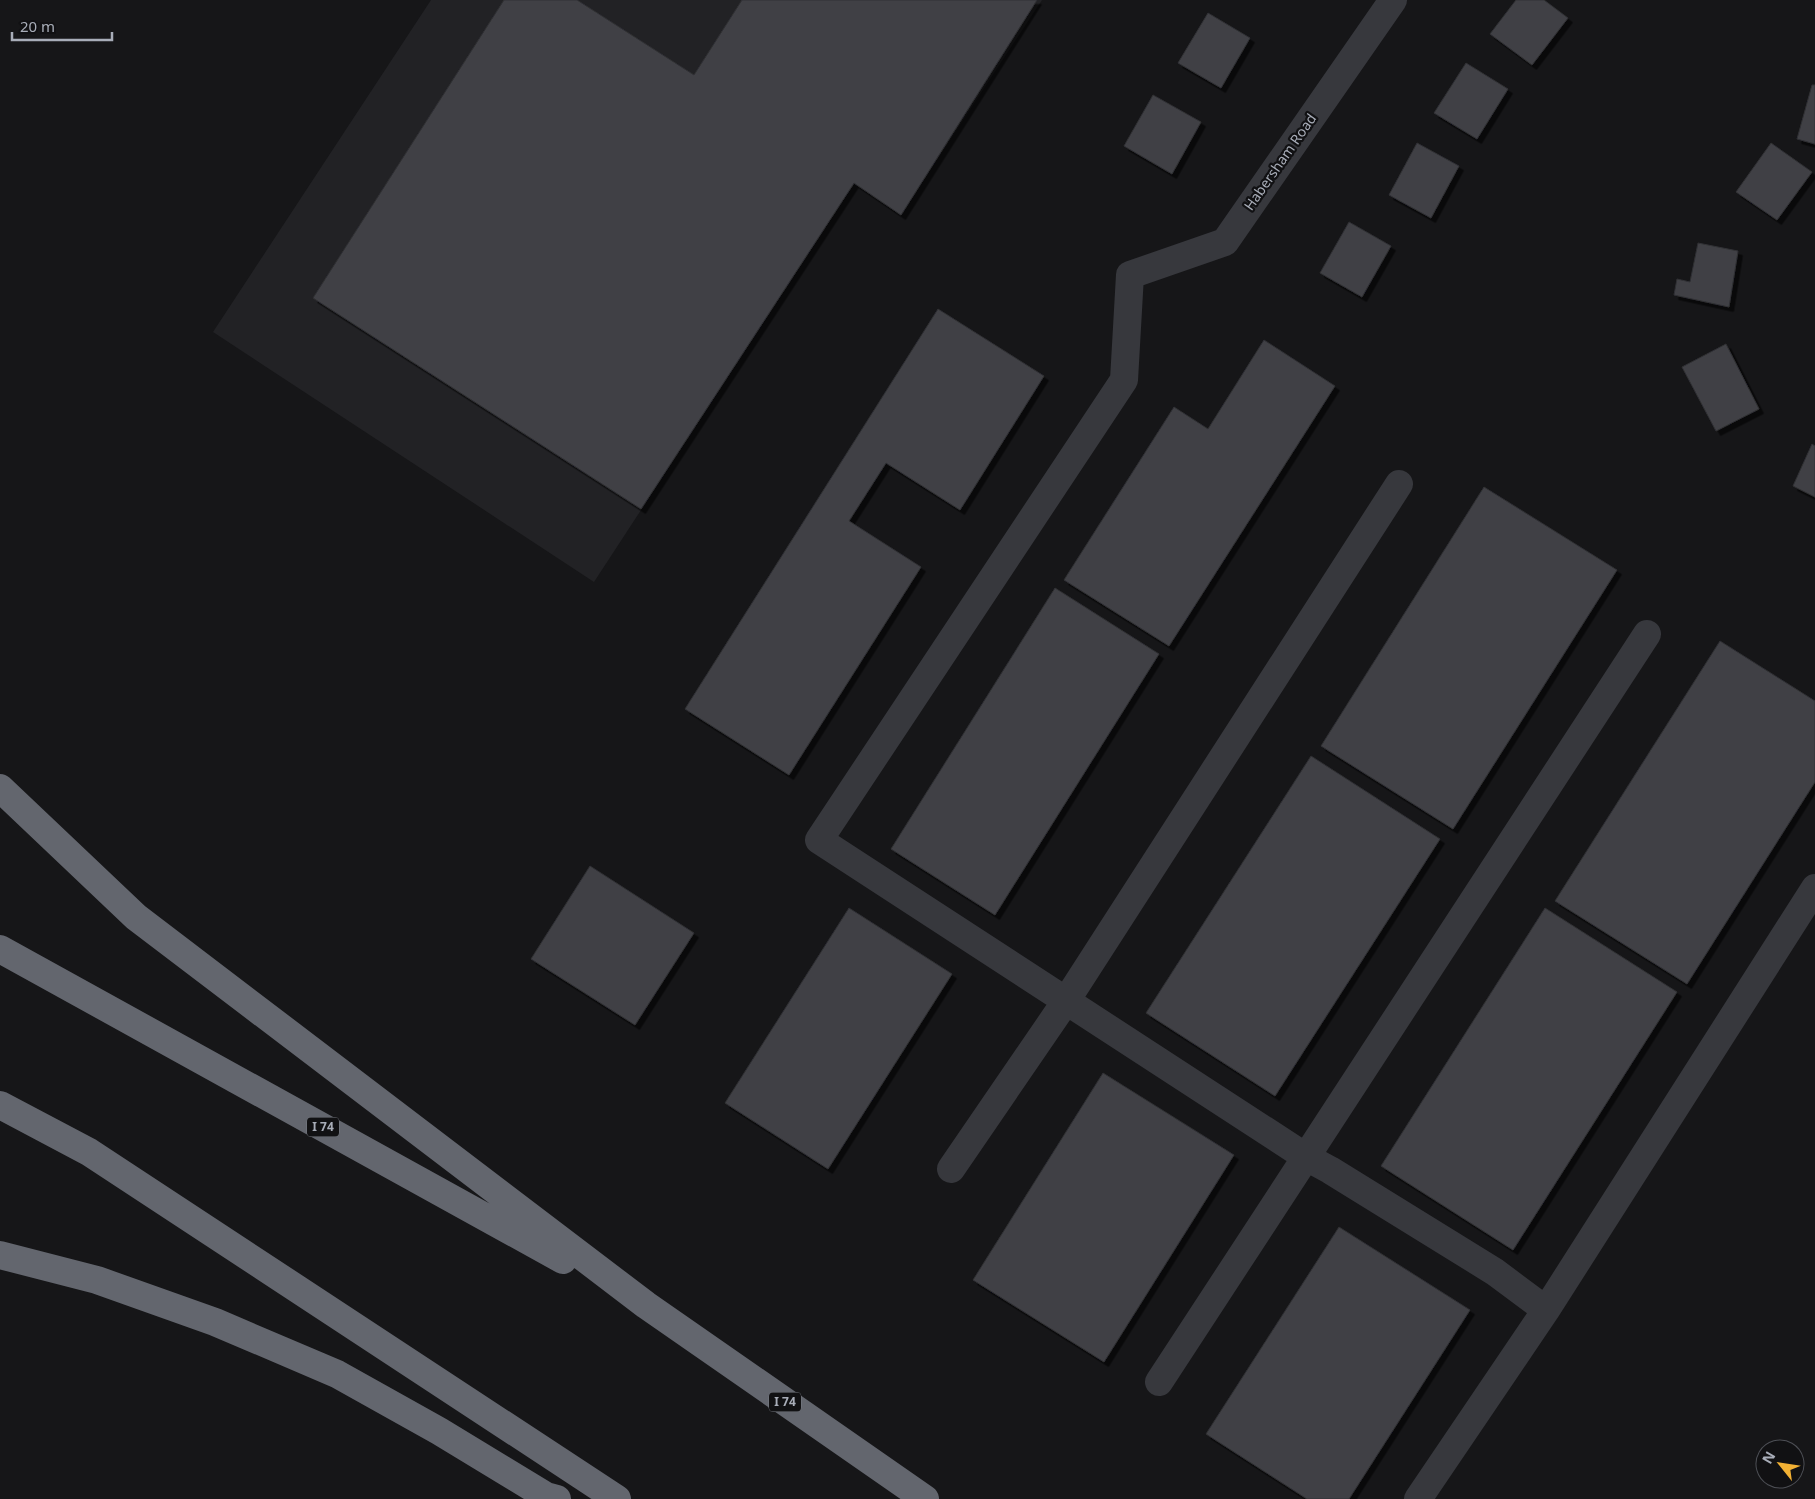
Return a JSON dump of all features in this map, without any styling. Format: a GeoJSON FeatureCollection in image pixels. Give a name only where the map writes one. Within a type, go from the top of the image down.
{"type":"FeatureCollection","features":[{"type":"Feature","properties":{"kind":"highway"},"geometry":{"type":"LineString","coordinates":[[0,788],[136,917],[646,1306]]}},
{"type":"Feature","properties":{"kind":"highway","name":"I 74"},"geometry":{"type":"LineString","coordinates":[[0,950],[646,1306],[925,1499]]}},
{"type":"Feature","properties":{"kind":"highway"},"geometry":{"type":"LineString","coordinates":[[0,1106],[89,1152],[617,1499]]}},
{"type":"Feature","properties":{"kind":"highway"},"geometry":{"type":"LineString","coordinates":[[0,1255],[97,1280],[215,1322],[337,1374],[439,1431],[546,1496],[557,1499]]}},
{"type":"Feature","properties":{"kind":"street","name":"Habersham Road"},"geometry":{"type":"LineString","coordinates":[[1066,1001],[819,840],[1124,380],[1130,275],[1226,242],[1393,0]]}},
{"type":"Feature","properties":{"kind":"street"},"geometry":{"type":"LineString","coordinates":[[951,1169],[1066,1001],[1399,484]]}},
{"type":"Feature","properties":{"kind":"street"},"geometry":{"type":"LineString","coordinates":[[1159,1382],[1647,634]]}},
{"type":"Feature","properties":{"kind":"street"},"geometry":{"type":"LineString","coordinates":[[1418,1499],[1546,1310],[1815,888]]}},
{"type":"Feature","properties":{"kind":"street"},"geometry":{"type":"LineString","coordinates":[[1066,1001],[1306,1157],[1495,1272],[1546,1310]]}},
{"type":"Feature","properties":{"kind":"shaded area"},"geometry":{"type":"Polygon","coordinates":[[[431,0],[1042,0],[901,215],[854,184],[594,582],[213,332],[431,0]]]}},
{"type":"Feature","properties":{"kind":"building"},"geometry":{"type":"Polygon","coordinates":[[[504,0],[577,0],[694,75],[742,0],[1037,0],[901,215],[854,183],[641,509],[313,298],[504,0]]]}},
{"type":"Feature","properties":{"kind":"building"},"geometry":{"type":"Polygon","coordinates":[[[1516,0],[1544,0],[1568,18],[1532,65],[1490,34],[1516,0]]]}},
{"type":"Feature","properties":{"kind":"building"},"geometry":{"type":"Polygon","coordinates":[[[1208,13],[1250,38],[1221,88],[1178,63],[1208,13]]]}},
{"type":"Feature","properties":{"kind":"building"},"geometry":{"type":"Polygon","coordinates":[[[1466,63],[1508,89],[1477,139],[1434,113],[1466,63]]]}},
{"type":"Feature","properties":{"kind":"building"},"geometry":{"type":"Polygon","coordinates":[[[1812,85],[1815,85],[1815,144],[1797,139],[1812,85]]]}},
{"type":"Feature","properties":{"kind":"building"},"geometry":{"type":"Polygon","coordinates":[[[1153,95],[1201,122],[1172,174],[1124,146],[1153,95]]]}},
{"type":"Feature","properties":{"kind":"building"},"geometry":{"type":"Polygon","coordinates":[[[1417,143],[1459,166],[1431,218],[1389,195],[1417,143]]]}},
{"type":"Feature","properties":{"kind":"building"},"geometry":{"type":"Polygon","coordinates":[[[1771,143],[1812,172],[1777,220],[1736,192],[1771,143]]]}},
{"type":"Feature","properties":{"kind":"building"},"geometry":{"type":"Polygon","coordinates":[[[1349,222],[1391,246],[1362,297],[1320,273],[1349,222]]]}},
{"type":"Feature","properties":{"kind":"building"},"geometry":{"type":"Polygon","coordinates":[[[1698,243],[1738,251],[1729,307],[1674,295],[1677,279],[1690,282],[1698,243]]]}},
{"type":"Feature","properties":{"kind":"building"},"geometry":{"type":"Polygon","coordinates":[[[938,309],[1044,376],[960,510],[886,463],[849,521],[921,567],[789,775],[685,709],[938,309]]]}},
{"type":"Feature","properties":{"kind":"building"},"geometry":{"type":"Polygon","coordinates":[[[1264,340],[1335,386],[1169,646],[1064,580],[1174,407],[1208,429],[1264,340]]]}},
{"type":"Feature","properties":{"kind":"building"},"geometry":{"type":"Polygon","coordinates":[[[1726,344],[1759,409],[1716,431],[1682,367],[1726,344]]]}},
{"type":"Feature","properties":{"kind":"building"},"geometry":{"type":"Polygon","coordinates":[[[1812,444],[1815,446],[1815,497],[1793,486],[1812,444]]]}},
{"type":"Feature","properties":{"kind":"building"},"geometry":{"type":"Polygon","coordinates":[[[1484,487],[1617,570],[1453,829],[1321,746],[1484,487]]]}},
{"type":"Feature","properties":{"kind":"building"},"geometry":{"type":"Polygon","coordinates":[[[1055,588],[1159,654],[995,915],[891,849],[1055,588]]]}},
{"type":"Feature","properties":{"kind":"building"},"geometry":{"type":"Polygon","coordinates":[[[1720,641],[1815,701],[1815,782],[1687,984],[1555,901],[1720,641]]]}},
{"type":"Feature","properties":{"kind":"building"},"geometry":{"type":"Polygon","coordinates":[[[1311,756],[1440,839],[1275,1096],[1146,1013],[1311,756]]]}},
{"type":"Feature","properties":{"kind":"building"},"geometry":{"type":"Polygon","coordinates":[[[590,866],[694,933],[635,1025],[531,959],[590,866]]]}},
{"type":"Feature","properties":{"kind":"building"},"geometry":{"type":"Polygon","coordinates":[[[849,908],[952,974],[828,1169],[725,1103],[849,908]]]}},
{"type":"Feature","properties":{"kind":"building"},"geometry":{"type":"Polygon","coordinates":[[[1545,908],[1677,992],[1513,1250],[1381,1166],[1545,908]]]}},
{"type":"Feature","properties":{"kind":"building"},"geometry":{"type":"Polygon","coordinates":[[[1103,1073],[1234,1155],[1104,1362],[973,1280],[1103,1073]]]}},
{"type":"Feature","properties":{"kind":"building"},"geometry":{"type":"Polygon","coordinates":[[[1339,1227],[1470,1310],[1349,1499],[1307,1499],[1206,1434],[1339,1227]]]}}]}
